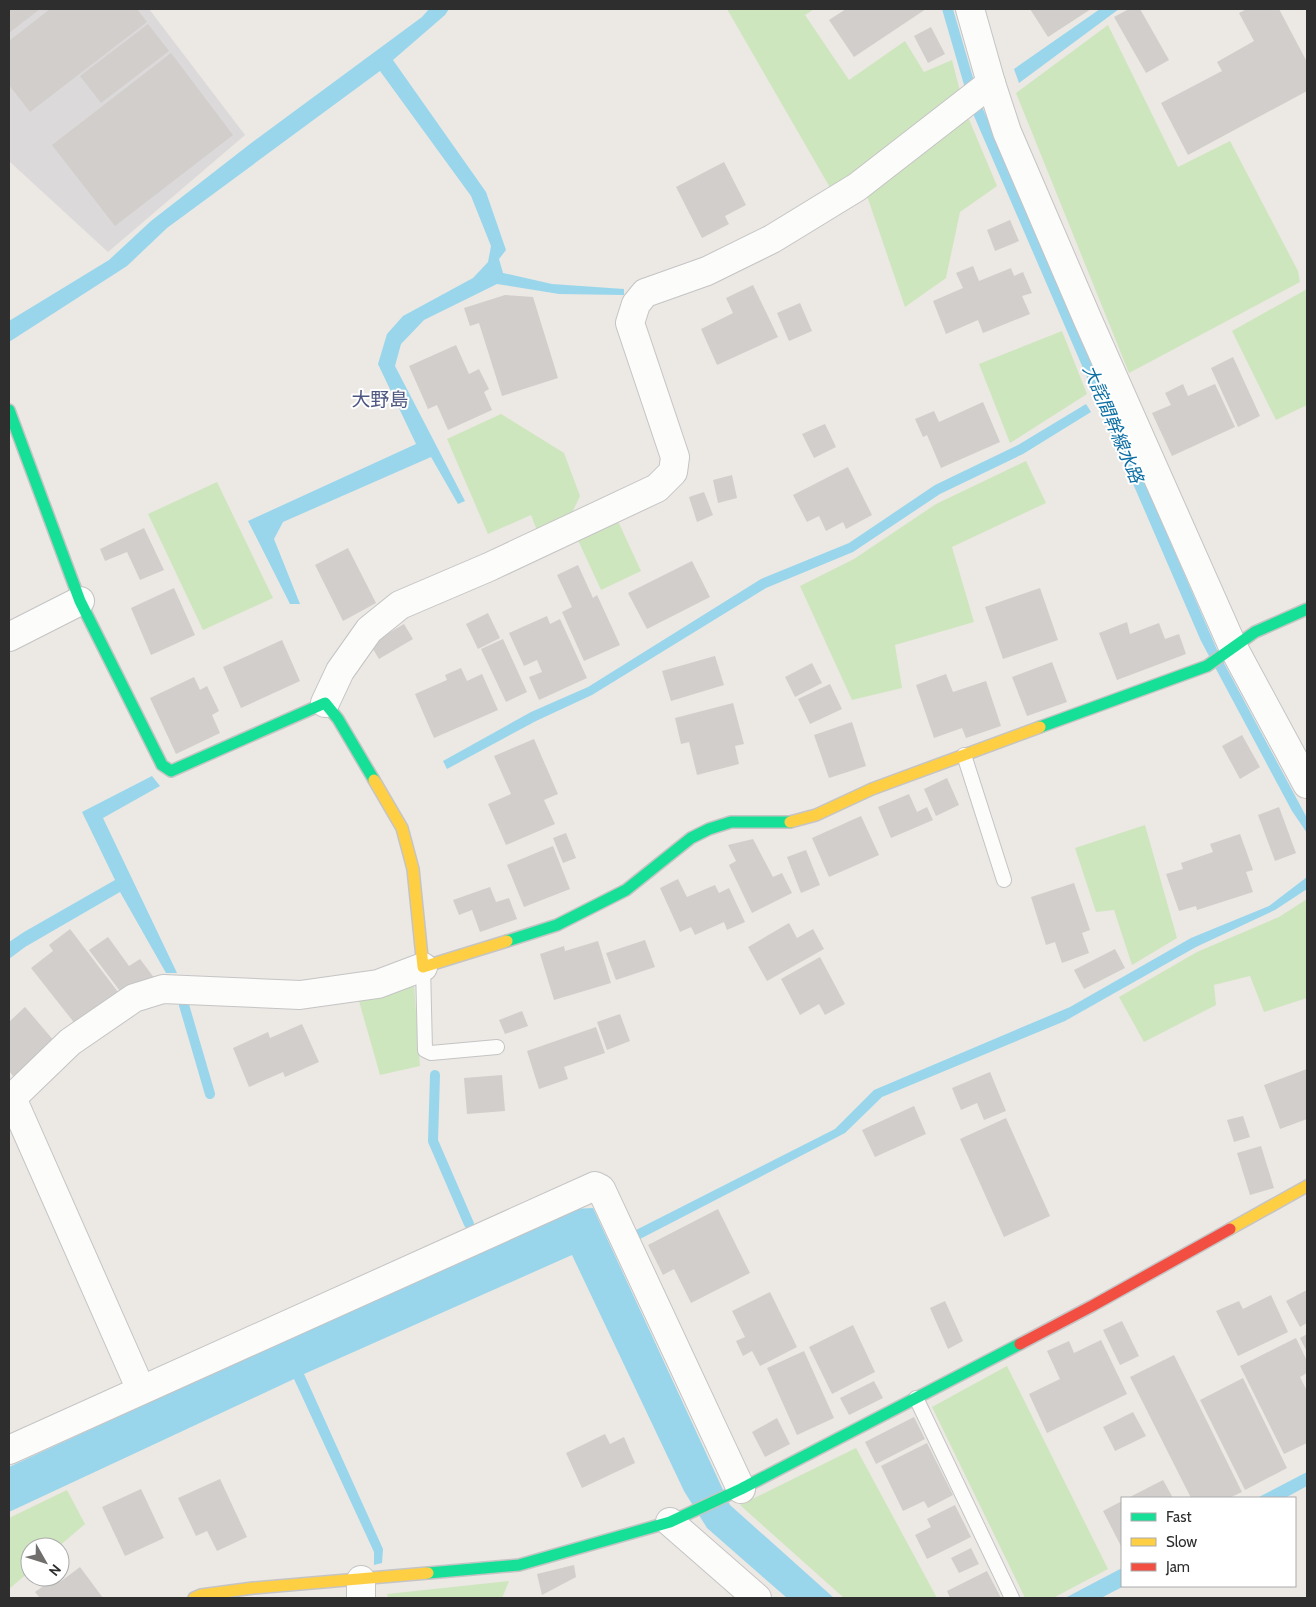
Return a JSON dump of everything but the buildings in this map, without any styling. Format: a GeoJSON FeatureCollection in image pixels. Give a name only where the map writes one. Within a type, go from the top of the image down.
{"type":"FeatureCollection","features":[{"type":"Feature","properties":{"kind":"street"},"geometry":{"type":"LineString","coordinates":[[970,9],[1007,132],[1233,647],[1307,784]]}},
{"type":"Feature","properties":{"kind":"street"},"geometry":{"type":"LineString","coordinates":[[9,410],[80,601],[162,765],[171,771],[325,703],[340,671],[369,630],[400,605],[489,568],[657,488],[674,472],[675,457],[630,323],[636,304],[645,294],[707,271],[772,239],[857,187],[991,84]]}},
{"type":"Feature","properties":{"kind":"street"},"geometry":{"type":"LineString","coordinates":[[9,637],[80,601]]}},
{"type":"Feature","properties":{"kind":"street"},"geometry":{"type":"LineString","coordinates":[[141,1390],[12,1098],[70,1042],[134,998],[164,989],[300,995],[378,984],[423,967],[557,924],[626,890],[691,838],[709,829],[730,822],[789,822],[816,815],[872,790],[1207,666],[1255,632],[1307,609]]}},
{"type":"Feature","properties":{"kind":"street"},"geometry":{"type":"LineString","coordinates":[[325,703],[338,719],[402,828],[413,869],[423,967]]}},
{"type":"Feature","properties":{"kind":"street"},"geometry":{"type":"LineString","coordinates":[[9,1450],[595,1186],[601,1189],[736,1491]]}},
{"type":"Feature","properties":{"kind":"street"},"geometry":{"type":"LineString","coordinates":[[194,1598],[201,1595],[252,1588],[361,1589],[519,1566],[679,1517],[736,1491],[1092,1306],[1307,1186]]}},
{"type":"Feature","properties":{"kind":"street"},"geometry":{"type":"LineString","coordinates":[[679,1517],[757,1598]]}},
{"type":"Feature","properties":{"kind":"lane"},"geometry":{"type":"LineString","coordinates":[[964,755],[1004,880]]}},
{"type":"Feature","properties":{"kind":"lane"},"geometry":{"type":"LineString","coordinates":[[423,967],[425,1050],[431,1053],[497,1047]]}},
{"type":"Feature","properties":{"kind":"lane"},"geometry":{"type":"LineString","coordinates":[[916,1398],[1012,1598]]}},
{"type":"Feature","properties":{"kind":"shaded area"},"geometry":{"type":"Polygon","coordinates":[[[9,9],[149,9],[245,135],[108,252],[9,161],[9,9]]]}},
{"type":"Feature","properties":{"kind":"green space"},"geometry":{"type":"Polygon","coordinates":[[[727,9],[814,9],[805,15],[849,80],[905,41],[924,72],[952,60],[961,95],[832,191],[727,9]]]}},
{"type":"Feature","properties":{"kind":"green space"},"geometry":{"type":"Polygon","coordinates":[[[1108,25],[1178,167],[1230,141],[1298,271],[1300,282],[1129,373],[1016,93],[1108,25]]]}},
{"type":"Feature","properties":{"kind":"green space"},"geometry":{"type":"Polygon","coordinates":[[[968,117],[997,186],[960,212],[946,278],[905,307],[865,190],[968,117]]]}},
{"type":"Feature","properties":{"kind":"green space"},"geometry":{"type":"Polygon","coordinates":[[[1307,289],[1307,405],[1276,420],[1232,331],[1307,289]]]}},
{"type":"Feature","properties":{"kind":"green space"},"geometry":{"type":"Polygon","coordinates":[[[1062,331],[1087,394],[1010,443],[979,364],[1062,331]]]}},
{"type":"Feature","properties":{"kind":"green space"},"geometry":{"type":"Polygon","coordinates":[[[501,414],[564,453],[580,496],[570,517],[538,533],[531,515],[488,534],[447,439],[501,414]]]}},
{"type":"Feature","properties":{"kind":"green space"},"geometry":{"type":"Polygon","coordinates":[[[1026,461],[1046,503],[952,547],[974,622],[895,645],[902,688],[852,700],[800,586],[854,559],[936,504],[1026,461]]]}},
{"type":"Feature","properties":{"kind":"green space"},"geometry":{"type":"Polygon","coordinates":[[[217,482],[273,598],[203,630],[148,514],[217,482]]]}},
{"type":"Feature","properties":{"kind":"green space"},"geometry":{"type":"Polygon","coordinates":[[[617,519],[641,571],[601,590],[577,538],[617,519]]]}},
{"type":"Feature","properties":{"kind":"green space"},"geometry":{"type":"Polygon","coordinates":[[[1145,825],[1177,938],[1132,965],[1114,910],[1096,912],[1075,848],[1145,825]]]}},
{"type":"Feature","properties":{"kind":"green space"},"geometry":{"type":"Polygon","coordinates":[[[1307,899],[1307,998],[1264,1012],[1250,976],[1214,985],[1216,1005],[1144,1042],[1119,997],[1197,952],[1279,917],[1307,899]]]}},
{"type":"Feature","properties":{"kind":"green space"},"geometry":{"type":"Polygon","coordinates":[[[414,985],[420,1066],[380,1075],[359,1001],[414,985]]]}},
{"type":"Feature","properties":{"kind":"green space"},"geometry":{"type":"Polygon","coordinates":[[[1007,1366],[1108,1569],[1053,1598],[1025,1598],[932,1407],[1007,1366]]]}},
{"type":"Feature","properties":{"kind":"green space"},"geometry":{"type":"Polygon","coordinates":[[[856,1448],[937,1598],[844,1598],[740,1505],[856,1448]]]}},
{"type":"Feature","properties":{"kind":"green space"},"geometry":{"type":"Polygon","coordinates":[[[67,1490],[85,1524],[70,1537],[20,1537],[20,1580],[9,1589],[9,1518],[67,1490]]]}},
{"type":"Feature","properties":{"kind":"green space"},"geometry":{"type":"Polygon","coordinates":[[[509,1581],[502,1598],[388,1598],[387,1594],[509,1581]]]}},
{"type":"Feature","properties":{"kind":"water"},"geometry":{"type":"Polygon","coordinates":[[[429,9],[449,9],[445,15],[393,60],[486,192],[506,250],[499,259],[503,273],[552,284],[624,289],[624,295],[559,294],[497,284],[424,320],[401,344],[395,366],[465,501],[458,504],[431,457],[283,522],[274,539],[300,604],[290,604],[248,521],[416,444],[378,364],[387,334],[403,316],[473,278],[488,262],[491,246],[471,196],[380,71],[167,228],[127,266],[9,342],[9,321],[109,260],[151,221],[250,144],[422,17],[429,9]]]}},
{"type":"Feature","properties":{"kind":"water","name":"大詫間幹線水路"},"geometry":{"type":"Polygon","coordinates":[[[942,9],[953,9],[980,102],[1218,652],[1307,818],[1307,833],[1292,811],[1201,641],[971,109],[942,9]]]}},
{"type":"Feature","properties":{"kind":"water"},"geometry":{"type":"Polygon","coordinates":[[[1100,9],[1119,9],[1019,83],[1014,69],[1100,9]]]}},
{"type":"Feature","properties":{"kind":"water"},"geometry":{"type":"Polygon","coordinates":[[[1086,404],[1091,412],[1023,454],[940,494],[853,552],[766,588],[592,695],[536,721],[447,769],[443,761],[531,712],[588,687],[761,579],[849,543],[935,485],[1018,445],[1086,404]]]}},
{"type":"Feature","properties":{"kind":"water"},"geometry":{"type":"Polygon","coordinates":[[[152,776],[160,786],[103,818],[177,973],[166,973],[120,892],[25,947],[9,959],[9,942],[115,880],[82,812],[152,776]]]}},
{"type":"Feature","properties":{"kind":"water"},"geometry":{"type":"Polygon","coordinates":[[[1307,877],[1307,889],[1275,910],[1196,947],[1065,1021],[882,1097],[845,1133],[640,1239],[636,1230],[835,1129],[874,1090],[1070,1007],[1191,938],[1269,906],[1307,877]]]}},
{"type":"Feature","properties":{"kind":"water"},"geometry":{"type":"Polygon","coordinates":[[[593,1208],[730,1505],[834,1598],[787,1598],[707,1528],[684,1491],[572,1255],[304,1374],[383,1549],[382,1563],[374,1565],[374,1552],[294,1379],[9,1512],[9,1467],[571,1209],[593,1208]]]}},
{"type":"Feature","properties":{"kind":"water"},"geometry":{"type":"Polygon","coordinates":[[[1307,1472],[1307,1486],[1287,1497],[1259,1497],[1307,1472]]]}},
{"type":"Feature","properties":{"kind":"water"},"geometry":{"type":"Polygon","coordinates":[[[1121,1569],[1122,1587],[1101,1598],[1065,1598],[1121,1569]]]}},
{"type":"Feature","properties":{"kind":"waterway"},"geometry":{"type":"LineString","coordinates":[[184,1005],[210,1094]]}},
{"type":"Feature","properties":{"kind":"waterway"},"geometry":{"type":"LineString","coordinates":[[435,1075],[433,1141],[469,1224]]}},
{"type":"Feature","properties":{"kind":"traffic: fast"},"geometry":{"type":"LineString","coordinates":[[9,410],[80,601],[162,765],[171,771],[325,703],[338,719],[374,780]]}},
{"type":"Feature","properties":{"kind":"traffic: fast"},"geometry":{"type":"LineString","coordinates":[[1040,727],[1207,666],[1255,632],[1307,609]]}},
{"type":"Feature","properties":{"kind":"traffic: fast"},"geometry":{"type":"LineString","coordinates":[[507,941],[557,925],[626,890],[691,838],[709,829],[731,822],[790,822]]}},
{"type":"Feature","properties":{"kind":"traffic: fast"},"geometry":{"type":"LineString","coordinates":[[428,1573],[519,1565],[670,1522],[741,1489],[1020,1344]]}},
{"type":"Feature","properties":{"kind":"traffic: slow"},"geometry":{"type":"LineString","coordinates":[[790,822],[816,815],[872,789],[1040,727]]}},
{"type":"Feature","properties":{"kind":"traffic: slow"},"geometry":{"type":"LineString","coordinates":[[374,780],[402,828],[413,869],[423,967],[507,941]]}},
{"type":"Feature","properties":{"kind":"traffic: slow"},"geometry":{"type":"LineString","coordinates":[[1230,1229],[1307,1186]]}},
{"type":"Feature","properties":{"kind":"traffic: slow"},"geometry":{"type":"LineString","coordinates":[[194,1598],[201,1595],[253,1588],[428,1573]]}},
{"type":"Feature","properties":{"kind":"traffic: jam"},"geometry":{"type":"LineString","coordinates":[[1020,1344],[1230,1229]]}},
{"type":"Feature","properties":{"kind":"district","name":"大野島"},"geometry":{"type":"Point","coordinates":[380,399]}}]}
